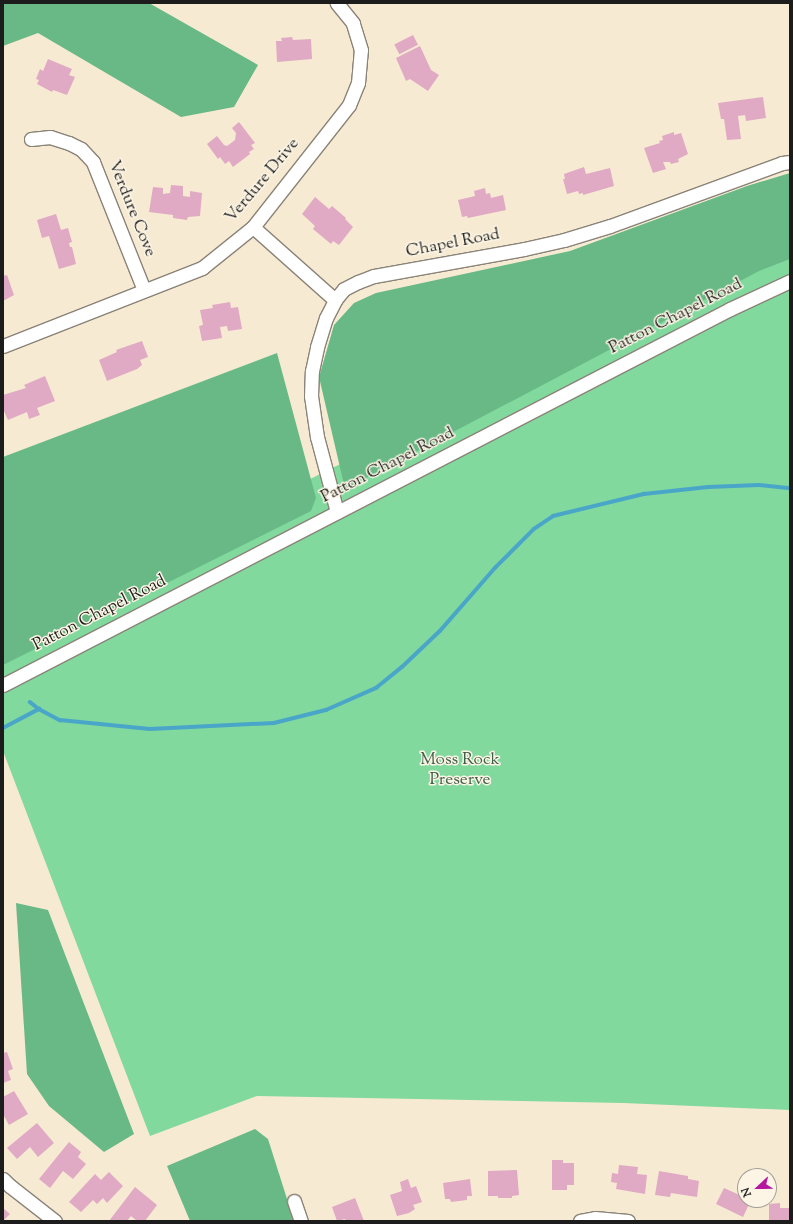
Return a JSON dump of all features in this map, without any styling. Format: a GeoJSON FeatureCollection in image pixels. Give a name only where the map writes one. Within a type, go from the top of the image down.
{"type":"FeatureCollection","features":[{"type":"Feature","properties":{"kind":"street","name":"Verdure Drive"},"geometry":{"type":"LineString","coordinates":[[3,346],[202,268],[253,227],[349,105],[358,84],[361,50],[353,23],[337,3]]}},
{"type":"Feature","properties":{"kind":"street","name":"Verdure Cove"},"geometry":{"type":"LineString","coordinates":[[31,138],[50,137],[69,143],[81,150],[93,162],[144,290]]}},
{"type":"Feature","properties":{"kind":"street","name":"Chapel Road"},"geometry":{"type":"LineString","coordinates":[[337,512],[317,438],[311,396],[312,371],[317,347],[326,318],[335,300],[344,289],[374,276],[524,249],[564,240],[610,226],[760,170],[790,162]]}},
{"type":"Feature","properties":{"kind":"street"},"geometry":{"type":"LineString","coordinates":[[253,227],[335,300]]}},
{"type":"Feature","properties":{"kind":"street","name":"Patton Chapel Road"},"geometry":{"type":"LineString","coordinates":[[3,685],[730,309],[790,281]]}},
{"type":"Feature","properties":{"kind":"street"},"geometry":{"type":"LineString","coordinates":[[3,1179],[55,1221]]}},
{"type":"Feature","properties":{"kind":"street"},"geometry":{"type":"LineString","coordinates":[[294,1201],[301,1221]]}},
{"type":"Feature","properties":{"kind":"street"},"geometry":{"type":"LineString","coordinates":[[580,1221],[612,1218],[628,1221]]}},
{"type":"Feature","properties":{"kind":"green space"},"geometry":{"type":"Polygon","coordinates":[[[3,3],[149,3],[258,65],[234,107],[181,117],[38,33],[3,46],[3,3]]]}},
{"type":"Feature","properties":{"kind":"green space"},"geometry":{"type":"Polygon","coordinates":[[[790,173],[790,259],[759,271],[345,489],[319,377],[334,325],[354,303],[376,293],[570,251],[747,186],[790,173]]]}},
{"type":"Feature","properties":{"kind":"green space","name":"Moss Rock Preserve"},"geometry":{"type":"Polygon","coordinates":[[[790,240],[790,1110],[623,1103],[257,1096],[150,1136],[3,751],[3,632],[790,240]]]}},
{"type":"Feature","properties":{"kind":"green space"},"geometry":{"type":"Polygon","coordinates":[[[277,353],[316,498],[311,511],[3,665],[3,457],[277,353]]]}},
{"type":"Feature","properties":{"kind":"green space"},"geometry":{"type":"Polygon","coordinates":[[[16,903],[48,910],[134,1134],[104,1152],[49,1106],[27,1074],[16,903]]]}},
{"type":"Feature","properties":{"kind":"green space"},"geometry":{"type":"Polygon","coordinates":[[[255,1129],[268,1139],[294,1221],[190,1221],[167,1166],[255,1129]]]}},
{"type":"Feature","properties":{"kind":"building"},"geometry":{"type":"Polygon","coordinates":[[[413,35],[418,45],[399,54],[394,45],[413,35]]]}},
{"type":"Feature","properties":{"kind":"building"},"geometry":{"type":"Polygon","coordinates":[[[292,37],[293,40],[311,39],[312,59],[277,62],[276,41],[282,41],[281,38],[292,37]]]}},
{"type":"Feature","properties":{"kind":"building"},"geometry":{"type":"Polygon","coordinates":[[[420,46],[431,70],[439,75],[428,91],[410,79],[406,81],[396,58],[420,46]]]}},
{"type":"Feature","properties":{"kind":"building"},"geometry":{"type":"Polygon","coordinates":[[[48,59],[72,69],[69,75],[75,77],[67,95],[53,90],[52,92],[37,84],[39,80],[36,79],[40,69],[43,71],[48,59]]]}},
{"type":"Feature","properties":{"kind":"building"},"geometry":{"type":"Polygon","coordinates":[[[763,97],[766,118],[746,121],[745,115],[738,116],[741,139],[727,140],[724,119],[721,119],[718,103],[763,97]]]}},
{"type":"Feature","properties":{"kind":"building"},"geometry":{"type":"Polygon","coordinates":[[[239,122],[255,143],[251,145],[254,149],[249,152],[250,154],[233,167],[229,161],[225,164],[220,157],[218,159],[207,144],[217,136],[224,145],[227,146],[235,140],[236,133],[232,128],[239,122]]]}},
{"type":"Feature","properties":{"kind":"building"},"geometry":{"type":"Polygon","coordinates":[[[674,132],[674,135],[681,133],[688,154],[678,159],[679,162],[671,164],[670,162],[663,162],[666,169],[653,173],[644,148],[660,143],[659,141],[663,140],[662,136],[674,132]]]}},
{"type":"Feature","properties":{"kind":"building"},"geometry":{"type":"Polygon","coordinates":[[[584,167],[586,174],[610,168],[614,186],[583,195],[583,193],[579,194],[578,191],[567,194],[563,179],[565,179],[564,174],[584,167]]]}},
{"type":"Feature","properties":{"kind":"building"},"geometry":{"type":"Polygon","coordinates":[[[171,185],[183,186],[183,196],[190,197],[190,191],[202,193],[200,216],[188,217],[187,220],[173,218],[173,215],[149,212],[153,187],[163,188],[163,194],[170,193],[171,185]]]}},
{"type":"Feature","properties":{"kind":"building"},"geometry":{"type":"Polygon","coordinates":[[[485,188],[486,194],[490,193],[491,198],[503,195],[506,210],[468,218],[467,216],[462,217],[458,200],[475,196],[474,191],[485,188]]]}},
{"type":"Feature","properties":{"kind":"building"},"geometry":{"type":"Polygon","coordinates":[[[315,197],[329,209],[332,206],[346,218],[345,219],[353,227],[339,245],[333,241],[331,244],[313,229],[315,226],[302,214],[315,197]]]}},
{"type":"Feature","properties":{"kind":"building"},"geometry":{"type":"Polygon","coordinates":[[[56,214],[61,230],[68,228],[72,242],[69,243],[70,247],[72,247],[76,264],[59,269],[49,236],[42,238],[37,220],[56,214]]]}},
{"type":"Feature","properties":{"kind":"building"},"geometry":{"type":"Polygon","coordinates":[[[7,275],[14,295],[3,301],[3,276],[7,275]]]}},
{"type":"Feature","properties":{"kind":"building"},"geometry":{"type":"Polygon","coordinates":[[[230,302],[231,308],[238,307],[242,329],[228,331],[227,326],[220,327],[222,338],[202,341],[199,326],[203,325],[200,310],[213,308],[212,305],[230,302]]]}},
{"type":"Feature","properties":{"kind":"building"},"geometry":{"type":"Polygon","coordinates":[[[142,341],[148,357],[140,360],[142,365],[137,369],[107,381],[99,360],[117,352],[116,350],[142,341]]]}},
{"type":"Feature","properties":{"kind":"building"},"geometry":{"type":"Polygon","coordinates":[[[45,376],[55,401],[37,408],[40,415],[29,419],[27,412],[8,420],[3,409],[3,395],[26,388],[24,385],[45,376]]]}},
{"type":"Feature","properties":{"kind":"building"},"geometry":{"type":"Polygon","coordinates":[[[7,1052],[13,1069],[8,1071],[11,1080],[3,1083],[3,1053],[7,1052]]]}},
{"type":"Feature","properties":{"kind":"building"},"geometry":{"type":"Polygon","coordinates":[[[14,1091],[28,1114],[9,1125],[3,1114],[3,1097],[14,1091]]]}},
{"type":"Feature","properties":{"kind":"building"},"geometry":{"type":"Polygon","coordinates":[[[37,1123],[54,1143],[38,1157],[30,1147],[17,1159],[7,1148],[37,1123]]]}},
{"type":"Feature","properties":{"kind":"building"},"geometry":{"type":"Polygon","coordinates":[[[69,1142],[81,1152],[78,1157],[86,1164],[73,1179],[63,1171],[50,1188],[39,1179],[69,1142]]]}},
{"type":"Feature","properties":{"kind":"building"},"geometry":{"type":"Polygon","coordinates":[[[552,1160],[563,1160],[563,1163],[574,1163],[574,1185],[567,1185],[567,1190],[552,1190],[552,1160]]]}},
{"type":"Feature","properties":{"kind":"building"},"geometry":{"type":"Polygon","coordinates":[[[619,1165],[638,1167],[637,1174],[647,1175],[645,1194],[616,1189],[617,1183],[611,1182],[612,1173],[618,1174],[619,1165]]]}},
{"type":"Feature","properties":{"kind":"building"},"geometry":{"type":"Polygon","coordinates":[[[517,1170],[519,1195],[512,1196],[512,1198],[488,1196],[488,1171],[517,1170]]]}},
{"type":"Feature","properties":{"kind":"building"},"geometry":{"type":"Polygon","coordinates":[[[659,1171],[688,1176],[688,1179],[699,1181],[697,1197],[671,1193],[670,1197],[655,1195],[659,1171]]]}},
{"type":"Feature","properties":{"kind":"building"},"geometry":{"type":"Polygon","coordinates":[[[109,1172],[123,1186],[107,1203],[103,1198],[97,1204],[93,1200],[81,1212],[69,1202],[95,1174],[101,1180],[109,1172]]]}},
{"type":"Feature","properties":{"kind":"building"},"geometry":{"type":"Polygon","coordinates":[[[408,1179],[411,1188],[416,1186],[422,1202],[413,1205],[415,1209],[409,1213],[397,1216],[390,1195],[402,1191],[400,1182],[408,1179]]]}},
{"type":"Feature","properties":{"kind":"building"},"geometry":{"type":"Polygon","coordinates":[[[470,1179],[472,1196],[467,1196],[467,1200],[451,1202],[450,1199],[445,1199],[443,1183],[470,1179]]]}},
{"type":"Feature","properties":{"kind":"building"},"geometry":{"type":"Polygon","coordinates":[[[135,1187],[157,1205],[145,1221],[137,1221],[131,1216],[127,1221],[109,1221],[135,1187]]]}},
{"type":"Feature","properties":{"kind":"building"},"geometry":{"type":"Polygon","coordinates":[[[724,1188],[737,1194],[737,1208],[747,1208],[743,1217],[716,1204],[724,1188]]]}},
{"type":"Feature","properties":{"kind":"building"},"geometry":{"type":"Polygon","coordinates":[[[355,1198],[364,1221],[346,1221],[345,1219],[337,1221],[332,1207],[355,1198]]]}},
{"type":"Feature","properties":{"kind":"building"},"geometry":{"type":"Polygon","coordinates":[[[777,1203],[780,1203],[780,1208],[790,1208],[790,1221],[769,1221],[769,1208],[777,1208],[777,1203]]]}},
{"type":"Feature","properties":{"kind":"building"},"geometry":{"type":"Polygon","coordinates":[[[3,1208],[10,1214],[3,1221],[3,1208]]]}},
{"type":"Feature","properties":{"kind":"waterway"},"geometry":{"type":"LineString","coordinates":[[30,702],[39,709],[60,720],[150,729],[274,723],[326,710],[376,688],[402,667],[440,631],[495,568],[534,529],[553,516],[644,494],[708,487],[759,485],[790,488]]}},
{"type":"Feature","properties":{"kind":"waterway"},"geometry":{"type":"LineString","coordinates":[[3,728],[39,709]]}}]}
